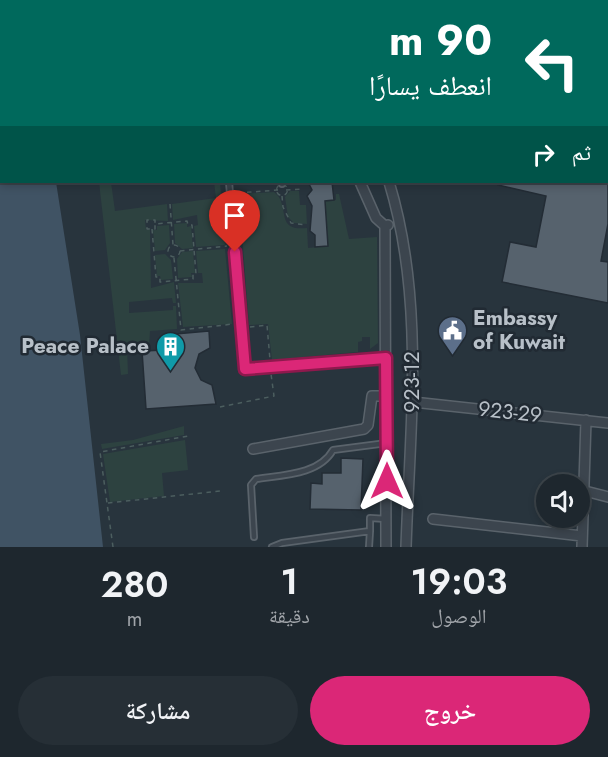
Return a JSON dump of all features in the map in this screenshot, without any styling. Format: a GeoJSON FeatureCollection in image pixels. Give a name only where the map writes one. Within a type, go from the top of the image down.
{"type":"FeatureCollection","features":[{"type":"Feature","properties":{"kind":"street"},"geometry":{"type":"LineString","coordinates":[[360,183],[376,218],[385,226],[393,223],[397,218]]}},
{"type":"Feature","properties":{"kind":"street","name":"923-12"},"geometry":{"type":"LineString","coordinates":[[389,183],[410,287],[413,402],[406,547]]}},
{"type":"Feature","properties":{"kind":"street","name":"923-12"},"geometry":{"type":"LineString","coordinates":[[385,226],[386,547]]}},
{"type":"Feature","properties":{"kind":"street"},"geometry":{"type":"LineString","coordinates":[[253,449],[363,429],[368,425],[372,396],[387,396]]}},
{"type":"Feature","properties":{"kind":"street","name":"923-29"},"geometry":{"type":"LineString","coordinates":[[413,402],[608,423]]}},
{"type":"Feature","properties":{"kind":"street"},"geometry":{"type":"LineString","coordinates":[[585,474],[586,420]]}},
{"type":"Feature","properties":{"kind":"street"},"geometry":{"type":"LineString","coordinates":[[590,492],[608,497]]}},
{"type":"Feature","properties":{"kind":"street"},"geometry":{"type":"LineString","coordinates":[[433,519],[582,536]]}},
{"type":"Feature","properties":{"kind":"street"},"geometry":{"type":"LineString","coordinates":[[582,547],[583,528]]}},
{"type":"Feature","properties":{"kind":"lane"},"geometry":{"type":"LineString","coordinates":[[230,183],[245,369],[386,358]]}},
{"type":"Feature","properties":{"kind":"lane"},"geometry":{"type":"LineString","coordinates":[[254,537],[251,485],[256,479],[312,469],[324,463],[333,450],[387,443]]}},
{"type":"Feature","properties":{"kind":"lane"},"geometry":{"type":"LineString","coordinates":[[369,547],[370,518],[387,519]]}},
{"type":"Feature","properties":{"kind":"lane"},"geometry":{"type":"LineString","coordinates":[[272,547],[282,543],[370,531]]}},
{"type":"Feature","properties":{"kind":"path"},"geometry":{"type":"LineString","coordinates":[[237,193],[303,189]]}},
{"type":"Feature","properties":{"kind":"path"},"geometry":{"type":"LineString","coordinates":[[282,196],[283,207],[291,223],[306,225]]}},
{"type":"Feature","properties":{"kind":"path"},"geometry":{"type":"LineString","coordinates":[[170,204],[173,245],[180,251],[228,246]]}},
{"type":"Feature","properties":{"kind":"path"},"geometry":{"type":"LineString","coordinates":[[147,220],[155,220],[155,224],[156,229],[147,229],[147,220]]}},
{"type":"Feature","properties":{"kind":"path"},"geometry":{"type":"LineString","coordinates":[[152,229],[156,277],[160,277],[160,282],[193,279],[193,274],[196,274],[192,225],[188,225],[187,221],[155,224]]}},
{"type":"Feature","properties":{"kind":"path"},"geometry":{"type":"LineString","coordinates":[[173,245],[167,252],[174,258],[181,330],[235,324]]}},
{"type":"Feature","properties":{"kind":"path"},"geometry":{"type":"LineString","coordinates":[[174,258],[180,251]]}},
{"type":"Feature","properties":{"kind":"path"},"geometry":{"type":"LineString","coordinates":[[248,327],[267,325],[270,362]]}},
{"type":"Feature","properties":{"kind":"path"},"geometry":{"type":"LineString","coordinates":[[220,407],[274,396],[272,374]]}},
{"type":"Feature","properties":{"kind":"path"},"geometry":{"type":"LineString","coordinates":[[113,547],[100,452],[188,436]]}},
{"type":"Feature","properties":{"kind":"path"},"geometry":{"type":"LineString","coordinates":[[107,503],[220,491]]}},
{"type":"Feature","properties":{"kind":"green space"},"geometry":{"type":"Polygon","coordinates":[[[99,183],[111,183],[115,211],[167,204],[168,221],[145,220],[146,230],[150,230],[151,288],[174,282],[176,303],[173,303],[172,298],[129,302],[129,313],[173,310],[173,306],[176,306],[177,329],[150,331],[149,346],[127,348],[128,374],[121,375],[99,183]]]}},
{"type":"Feature","properties":{"kind":"green space"},"geometry":{"type":"Polygon","coordinates":[[[214,183],[220,183],[225,245],[196,247],[194,226],[198,225],[197,215],[173,220],[172,204],[216,198],[214,183]]]}},
{"type":"Feature","properties":{"kind":"green space"},"geometry":{"type":"Polygon","coordinates":[[[290,191],[299,191],[300,205],[306,205],[307,224],[294,223],[288,217],[285,197],[290,191]]]}},
{"type":"Feature","properties":{"kind":"green space"},"geometry":{"type":"Polygon","coordinates":[[[274,192],[280,198],[288,224],[292,227],[307,228],[308,248],[328,246],[325,201],[336,200],[336,194],[339,194],[349,239],[377,237],[378,343],[370,349],[370,337],[362,337],[362,341],[358,342],[358,352],[272,360],[268,324],[249,325],[239,194],[274,192]]]}},
{"type":"Feature","properties":{"kind":"green space"},"geometry":{"type":"Polygon","coordinates":[[[187,223],[187,227],[191,226],[193,248],[182,249],[175,243],[174,224],[187,223]]]}},
{"type":"Feature","properties":{"kind":"green space"},"geometry":{"type":"Polygon","coordinates":[[[169,225],[170,243],[165,250],[155,251],[153,230],[157,230],[157,226],[169,225]]]}},
{"type":"Feature","properties":{"kind":"green space"},"geometry":{"type":"Polygon","coordinates":[[[225,249],[232,324],[183,327],[178,283],[203,283],[202,273],[198,273],[196,251],[225,249]]]}},
{"type":"Feature","properties":{"kind":"green space"},"geometry":{"type":"Polygon","coordinates":[[[193,251],[195,273],[191,273],[192,277],[178,278],[177,259],[182,252],[193,251]]]}},
{"type":"Feature","properties":{"kind":"green space"},"geometry":{"type":"Polygon","coordinates":[[[165,254],[171,260],[173,279],[161,280],[160,276],[157,276],[155,255],[165,254]]]}},
{"type":"Feature","properties":{"kind":"green space"},"geometry":{"type":"Polygon","coordinates":[[[184,426],[184,435],[102,449],[101,444],[133,440],[184,426]]]}},
{"type":"Feature","properties":{"kind":"green space"},"geometry":{"type":"Polygon","coordinates":[[[185,440],[188,470],[162,473],[164,496],[110,502],[103,454],[185,440]]]}},
{"type":"Feature","properties":{"kind":"water"},"geometry":{"type":"Polygon","coordinates":[[[0,183],[56,183],[80,335],[103,547],[0,547],[0,183]]]}},
{"type":"Feature","properties":{"kind":"building"},"geometry":{"type":"Polygon","coordinates":[[[308,183],[332,183],[334,200],[325,201],[328,246],[315,247],[315,235],[310,231],[312,206],[307,196],[312,190],[308,183]]]}},
{"type":"Feature","properties":{"kind":"building"},"geometry":{"type":"Polygon","coordinates":[[[498,183],[608,183],[608,224],[601,261],[608,262],[608,303],[502,282],[510,242],[536,247],[546,196],[498,185],[498,183]]]}},
{"type":"Feature","properties":{"kind":"building","name":"Peace Palace"},"geometry":{"type":"Polygon","coordinates":[[[209,331],[210,348],[199,354],[195,368],[201,380],[212,385],[216,404],[146,409],[142,351],[165,350],[164,335],[209,331]]]}},
{"type":"Feature","properties":{"kind":"building"},"geometry":{"type":"Polygon","coordinates":[[[341,458],[363,459],[361,510],[310,509],[311,483],[322,484],[322,473],[341,473],[341,458]]]}},
{"type":"Feature","properties":{"kind":"place","name":"Embassy of Kuwait"},"geometry":{"type":"Point","coordinates":[452,356]}},
{"type":"Feature","properties":{"kind":"place","name":"Peace Palace"},"geometry":{"type":"Point","coordinates":[170,372]}},
{"type":"Feature","properties":{"kind":"route"},"geometry":{"type":"LineString","coordinates":[[235,252],[245,369],[386,358],[387,481]]}}]}
